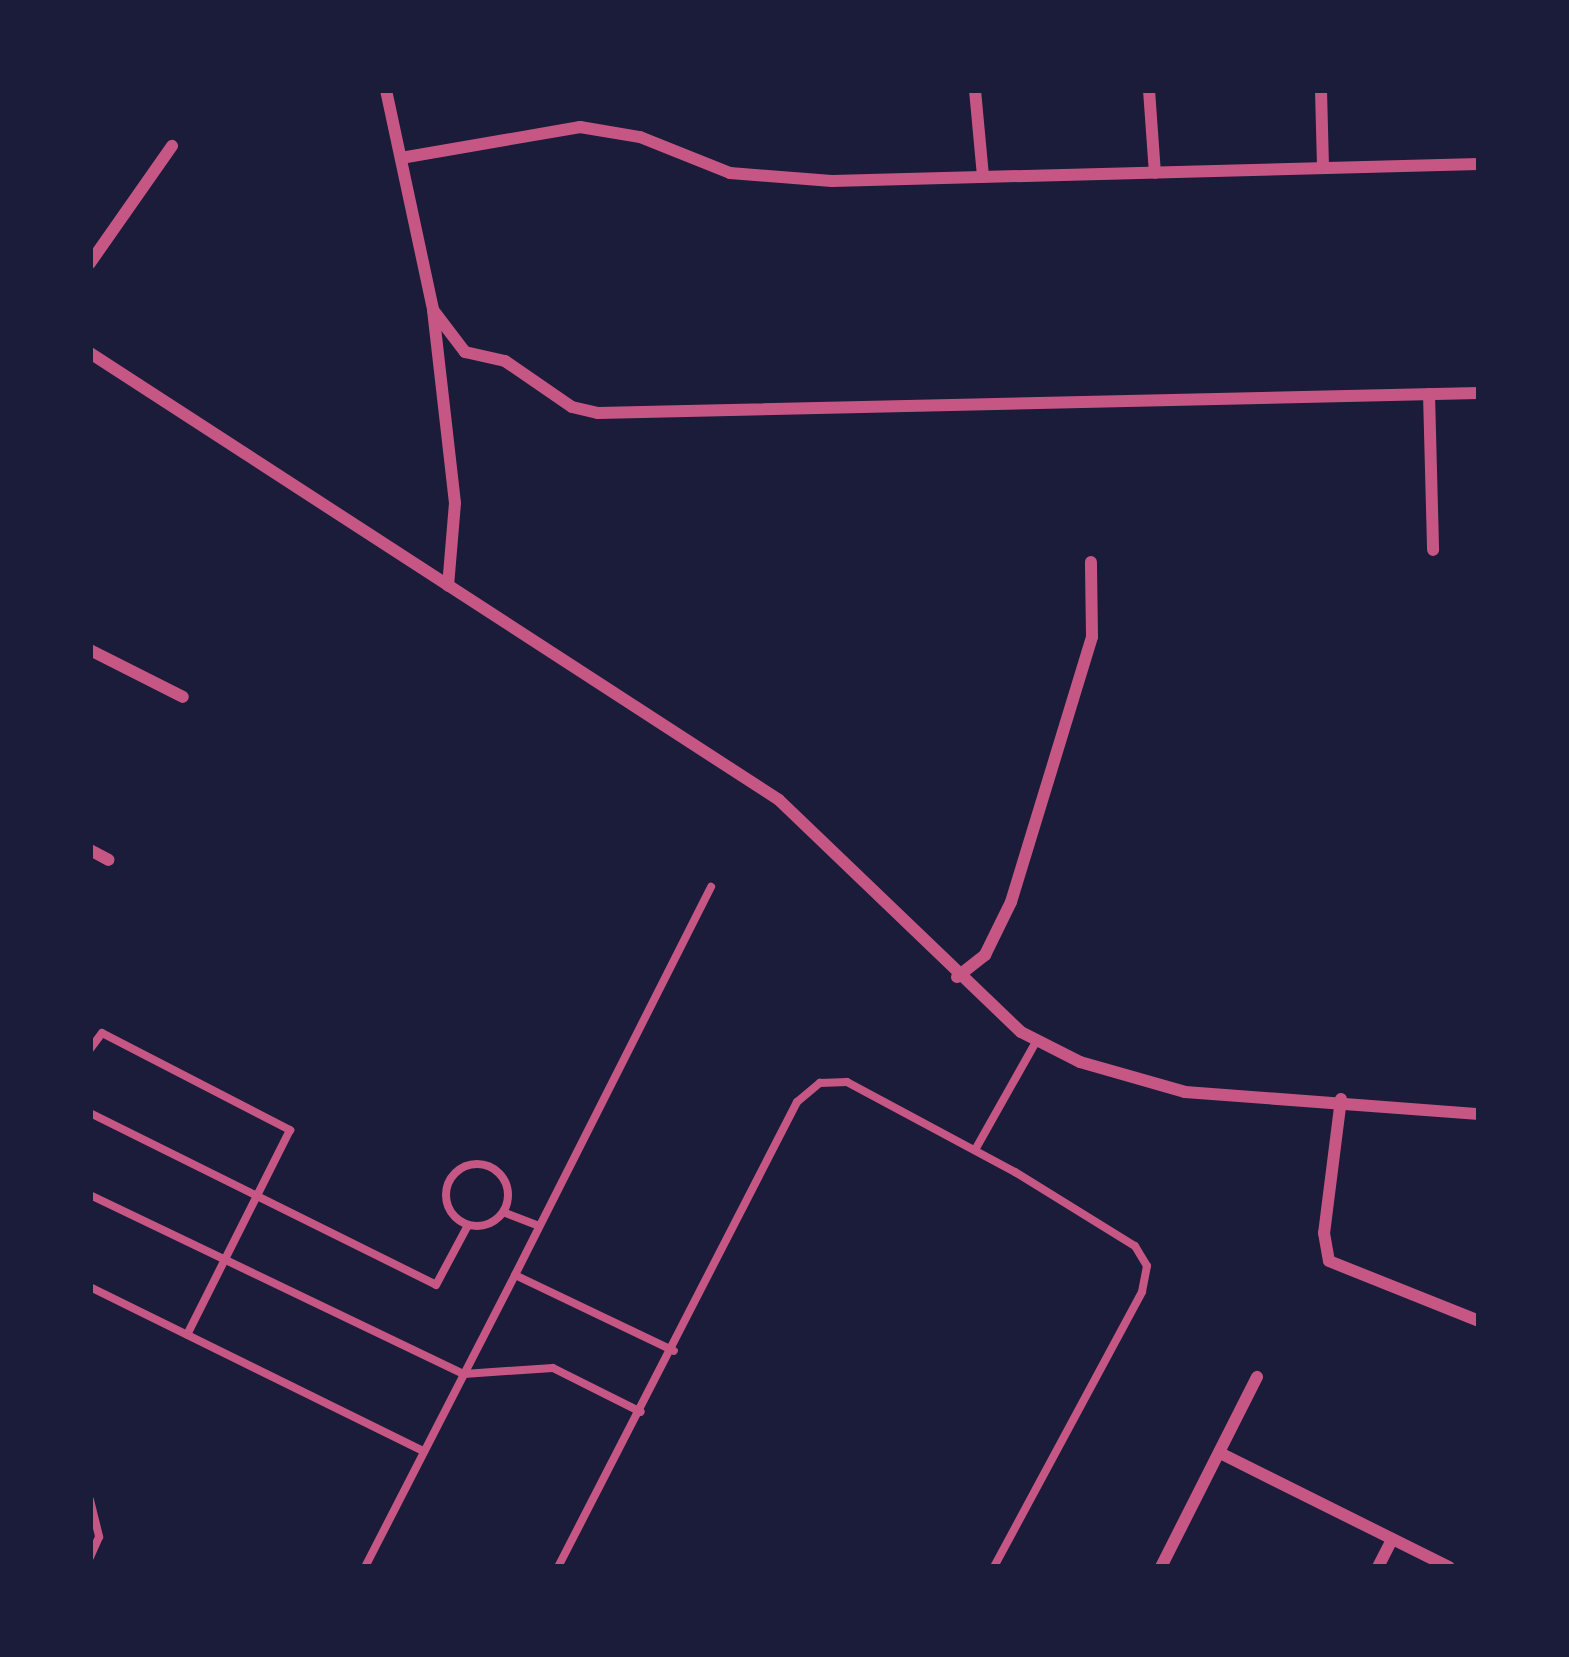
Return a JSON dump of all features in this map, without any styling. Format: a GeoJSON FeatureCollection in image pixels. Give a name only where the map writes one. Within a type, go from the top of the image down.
{"type":"FeatureCollection","features":[{"type":"Feature","properties":{"kind":"street"},"geometry":{"type":"LineString","coordinates":[[386,90],[433,310],[454,503],[448,586]]}},
{"type":"Feature","properties":{"kind":"street"},"geometry":{"type":"LineString","coordinates":[[975,90],[983,177]]}},
{"type":"Feature","properties":{"kind":"street"},"geometry":{"type":"LineString","coordinates":[[1149,90],[1155,173]]}},
{"type":"Feature","properties":{"kind":"street"},"geometry":{"type":"LineString","coordinates":[[1322,90],[1323,168]]}},
{"type":"Feature","properties":{"kind":"street"},"geometry":{"type":"LineString","coordinates":[[400,158],[580,127],[640,137],[730,173],[832,182],[1479,164]]}},
{"type":"Feature","properties":{"kind":"street"},"geometry":{"type":"LineString","coordinates":[[90,263],[172,146]]}},
{"type":"Feature","properties":{"kind":"street"},"geometry":{"type":"LineString","coordinates":[[433,310],[465,352],[505,361],[572,407],[598,413],[1479,393]]}},
{"type":"Feature","properties":{"kind":"street"},"geometry":{"type":"LineString","coordinates":[[90,353],[779,800],[957,977],[1037,1040],[1080,1062],[1185,1092],[1341,1100],[1479,1114]]}},
{"type":"Feature","properties":{"kind":"street"},"geometry":{"type":"LineString","coordinates":[[1429,394],[1433,550]]}},
{"type":"Feature","properties":{"kind":"street"},"geometry":{"type":"LineString","coordinates":[[957,977],[985,956],[1011,902],[1093,638],[1091,562]]}},
{"type":"Feature","properties":{"kind":"street"},"geometry":{"type":"LineString","coordinates":[[90,650],[183,698]]}},
{"type":"Feature","properties":{"kind":"street"},"geometry":{"type":"LineString","coordinates":[[90,850],[109,860]]}},
{"type":"Feature","properties":{"kind":"street"},"geometry":{"type":"LineString","coordinates":[[1341,1100],[1324,1233],[1329,1261],[1479,1321]]}},
{"type":"Feature","properties":{"kind":"street"},"geometry":{"type":"LineString","coordinates":[[1161,1567],[1257,1377]]}},
{"type":"Feature","properties":{"kind":"street"},"geometry":{"type":"LineString","coordinates":[[1220,1453],[1449,1567]]}},
{"type":"Feature","properties":{"kind":"street"},"geometry":{"type":"LineString","coordinates":[[1378,1567],[1392,1539]]}},
{"type":"Feature","properties":{"kind":"lane"},"geometry":{"type":"LineString","coordinates":[[364,1567],[711,887]]}},
{"type":"Feature","properties":{"kind":"lane"},"geometry":{"type":"LineString","coordinates":[[90,1049],[102,1033],[290,1130],[188,1335]]}},
{"type":"Feature","properties":{"kind":"lane"},"geometry":{"type":"LineString","coordinates":[[975,1150],[1037,1040]]}},
{"type":"Feature","properties":{"kind":"lane"},"geometry":{"type":"LineString","coordinates":[[558,1567],[674,1352],[797,1102],[820,1083],[847,1082],[975,1150],[1135,1246],[1147,1266],[1142,1292],[994,1567]]}},
{"type":"Feature","properties":{"kind":"lane"},"geometry":{"type":"LineString","coordinates":[[90,1112],[436,1285],[468,1225]]}},
{"type":"Feature","properties":{"kind":"lane"},"geometry":{"type":"LineString","coordinates":[[484,1166],[501,1176],[503,1212],[488,1224],[468,1225],[451,1213],[446,1192],[464,1167],[484,1166]]}},
{"type":"Feature","properties":{"kind":"lane"},"geometry":{"type":"LineString","coordinates":[[90,1195],[464,1374],[553,1368],[641,1412]]}},
{"type":"Feature","properties":{"kind":"lane"},"geometry":{"type":"LineString","coordinates":[[503,1212],[537,1225]]}},
{"type":"Feature","properties":{"kind":"lane"},"geometry":{"type":"LineString","coordinates":[[515,1275],[674,1352]]}},
{"type":"Feature","properties":{"kind":"lane"},"geometry":{"type":"LineString","coordinates":[[90,1287],[423,1451]]}},
{"type":"Feature","properties":{"kind":"lane"},"geometry":{"type":"LineString","coordinates":[[90,1499],[99,1537],[90,1557]]}}]}
